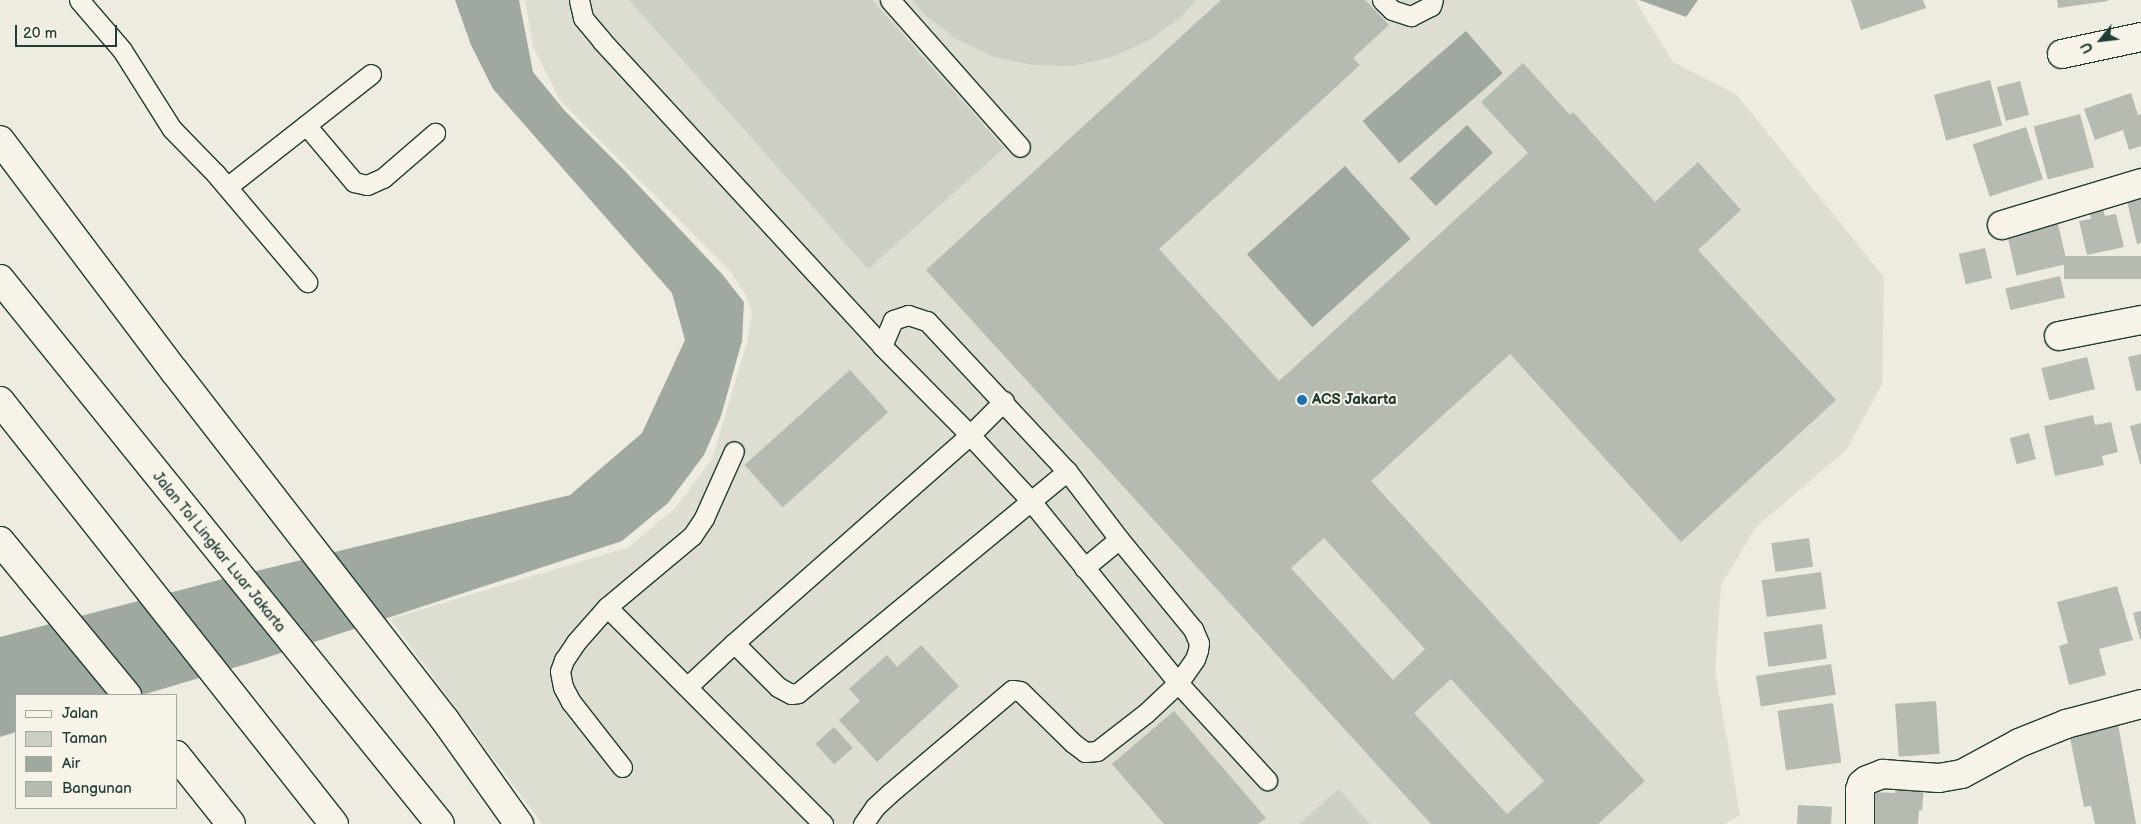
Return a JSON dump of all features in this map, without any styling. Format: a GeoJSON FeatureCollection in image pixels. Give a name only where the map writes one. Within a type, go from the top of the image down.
{"type":"FeatureCollection","features":[{"type":"Feature","properties":{"kind":"main road"},"geometry":{"type":"LineString","coordinates":[[2062,54],[2141,37]]}},
{"type":"Feature","properties":{"kind":"main road"},"geometry":{"type":"LineString","coordinates":[[0,140],[445,720],[519,824]]}},
{"type":"Feature","properties":{"kind":"main road"},"geometry":{"type":"LineString","coordinates":[[2002,225],[2141,183]]}},
{"type":"Feature","properties":{"kind":"main road","name":"Jalan Tol Lingkar Luar Jakarta"},"geometry":{"type":"LineString","coordinates":[[0,279],[440,824]]}},
{"type":"Feature","properties":{"kind":"main road"},"geometry":{"type":"LineString","coordinates":[[2059,336],[2141,320]]}},
{"type":"Feature","properties":{"kind":"main road"},"geometry":{"type":"LineString","coordinates":[[0,401],[334,824]]}},
{"type":"Feature","properties":{"kind":"main road"},"geometry":{"type":"LineString","coordinates":[[0,541],[126,694]]}},
{"type":"Feature","properties":{"kind":"main road"},"geometry":{"type":"LineString","coordinates":[[1860,824],[1860,790],[1862,784],[1876,776],[1883,774],[1939,778],[1962,774],[2018,743],[2058,728],[2141,704]]}},
{"type":"Feature","properties":{"kind":"main road"},"geometry":{"type":"LineString","coordinates":[[184,764],[231,824]]}},
{"type":"Feature","properties":{"kind":"lane"},"geometry":{"type":"LineString","coordinates":[[79,0],[122,50],[172,129],[227,187],[307,282]]}},
{"type":"Feature","properties":{"kind":"lane"},"geometry":{"type":"LineString","coordinates":[[579,0],[583,18],[602,41],[882,346],[970,434],[1030,500],[1178,683],[1267,780]]}},
{"type":"Feature","properties":{"kind":"lane"},"geometry":{"type":"LineString","coordinates":[[890,0],[1020,147]]}},
{"type":"Feature","properties":{"kind":"lane"},"geometry":{"type":"LineString","coordinates":[[1382,0],[1392,10],[1411,16],[1426,9],[1433,0]]}},
{"type":"Feature","properties":{"kind":"lane"},"geometry":{"type":"LineString","coordinates":[[227,187],[371,74]]}},
{"type":"Feature","properties":{"kind":"lane"},"geometry":{"type":"LineString","coordinates":[[306,125],[354,182],[367,186],[384,178],[435,133]]}},
{"type":"Feature","properties":{"kind":"lane"},"geometry":{"type":"LineString","coordinates":[[863,824],[874,807],[1012,690],[1020,691],[1073,743],[1085,752],[1097,752],[1146,713],[1178,683],[1195,660],[1198,650],[1194,629],[1119,539],[1067,471],[1004,401],[927,321],[908,315],[893,320],[882,346]]}},
{"type":"Feature","properties":{"kind":"lane"},"geometry":{"type":"LineString","coordinates":[[687,687],[970,434],[1004,401]]}},
{"type":"Feature","properties":{"kind":"lane"},"geometry":{"type":"LineString","coordinates":[[622,766],[571,702],[560,679],[560,671],[564,660],[607,607],[692,536],[704,518],[734,451]]}},
{"type":"Feature","properties":{"kind":"lane"},"geometry":{"type":"LineString","coordinates":[[734,643],[778,687],[792,694],[798,693],[1067,471]]}},
{"type":"Feature","properties":{"kind":"lane"},"geometry":{"type":"LineString","coordinates":[[1084,568],[1119,539]]}},
{"type":"Feature","properties":{"kind":"lane"},"geometry":{"type":"LineString","coordinates":[[607,607],[823,824]]}},
{"type":"Feature","properties":{"kind":"shaded area","name":"ACS Jakarta"},"geometry":{"type":"Polygon","coordinates":[[[525,0],[1635,0],[1673,62],[1736,94],[1884,277],[1882,384],[1847,449],[1756,527],[1721,585],[1715,671],[1740,815],[1725,824],[542,824],[390,619],[629,547],[675,508],[712,459],[747,342],[752,313],[745,294],[730,271],[560,100],[533,47],[525,0]]]}},
{"type":"Feature","properties":{"kind":"green space"},"geometry":{"type":"Polygon","coordinates":[[[629,0],[872,0],[1004,148],[868,269],[629,0]]]}},
{"type":"Feature","properties":{"kind":"green space"},"geometry":{"type":"Polygon","coordinates":[[[912,0],[1196,0],[1181,17],[1148,41],[1112,57],[1073,66],[1033,65],[994,57],[958,40],[926,16],[912,0]]]}},
{"type":"Feature","properties":{"kind":"green space"},"geometry":{"type":"Polygon","coordinates":[[[1339,789],[1370,824],[1299,824],[1339,789]]]}},
{"type":"Feature","properties":{"kind":"water"},"geometry":{"type":"Polygon","coordinates":[[[455,0],[519,0],[533,72],[565,111],[623,169],[722,274],[744,302],[742,341],[721,416],[704,455],[668,503],[622,541],[253,662],[145,694],[15,694],[15,732],[0,737],[0,637],[219,580],[570,495],[642,433],[685,340],[672,293],[493,89],[471,45],[455,0]]]}},
{"type":"Feature","properties":{"kind":"water"},"geometry":{"type":"Polygon","coordinates":[[[1639,0],[1698,0],[1686,17],[1639,0]]]}},
{"type":"Feature","properties":{"kind":"water"},"geometry":{"type":"Polygon","coordinates":[[[1466,31],[1503,73],[1399,163],[1363,121],[1466,31]]]}},
{"type":"Feature","properties":{"kind":"water"},"geometry":{"type":"Polygon","coordinates":[[[1467,125],[1493,153],[1436,206],[1410,178],[1467,125]]]}},
{"type":"Feature","properties":{"kind":"water"},"geometry":{"type":"Polygon","coordinates":[[[1345,166],[1411,239],[1312,327],[1247,254],[1345,166]]]}},
{"type":"Feature","properties":{"kind":"building"},"geometry":{"type":"Polygon","coordinates":[[[1221,0],[1365,0],[1389,25],[1353,58],[1360,65],[1159,249],[1279,381],[1528,153],[1481,102],[1523,63],[1570,115],[1573,112],[1655,202],[1698,162],[1741,210],[1698,250],[1836,400],[1681,542],[1510,354],[1371,481],[1645,781],[1598,824],[1431,824],[926,270],[1221,0]],[[1324,538],[1291,568],[1393,680],[1425,649],[1324,538]],[[1451,679],[1414,713],[1507,814],[1544,781],[1451,679]]]}},
{"type":"Feature","properties":{"kind":"building"},"geometry":{"type":"Polygon","coordinates":[[[1851,0],[1923,0],[1926,8],[1861,30],[1851,0]]]}},
{"type":"Feature","properties":{"kind":"building"},"geometry":{"type":"Polygon","coordinates":[[[2057,0],[2108,0],[2108,1],[2058,8],[2057,0]]]}},
{"type":"Feature","properties":{"kind":"building"},"geometry":{"type":"Polygon","coordinates":[[[1990,80],[2002,125],[1946,140],[1934,95],[1990,80]]]}},
{"type":"Feature","properties":{"kind":"building"},"geometry":{"type":"Polygon","coordinates":[[[2020,81],[2029,115],[2006,121],[1997,87],[2020,81]]]}},
{"type":"Feature","properties":{"kind":"building"},"geometry":{"type":"Polygon","coordinates":[[[2131,93],[2138,115],[2141,114],[2141,146],[2129,150],[2123,130],[2095,140],[2084,109],[2131,93]]]}},
{"type":"Feature","properties":{"kind":"building"},"geometry":{"type":"Polygon","coordinates":[[[2080,114],[2094,167],[2048,180],[2034,126],[2080,114]]]}},
{"type":"Feature","properties":{"kind":"building"},"geometry":{"type":"Polygon","coordinates":[[[2026,127],[2043,179],[1990,197],[1973,144],[2026,127]]]}},
{"type":"Feature","properties":{"kind":"building"},"geometry":{"type":"Polygon","coordinates":[[[2141,193],[2141,243],[2137,244],[2126,197],[2141,193]]]}},
{"type":"Feature","properties":{"kind":"building"},"geometry":{"type":"Polygon","coordinates":[[[2102,205],[2105,216],[2116,214],[2124,247],[2087,255],[2079,221],[2091,219],[2089,208],[2102,205]]]}},
{"type":"Feature","properties":{"kind":"building"},"geometry":{"type":"Polygon","coordinates":[[[2058,224],[2067,264],[2017,276],[2007,236],[2058,224]]]}},
{"type":"Feature","properties":{"kind":"building"},"geometry":{"type":"Polygon","coordinates":[[[1985,248],[1992,278],[1966,284],[1959,254],[1985,248]]]}},
{"type":"Feature","properties":{"kind":"building"},"geometry":{"type":"Polygon","coordinates":[[[2064,256],[2141,256],[2141,279],[2064,279],[2064,256]]]}},
{"type":"Feature","properties":{"kind":"building"},"geometry":{"type":"Polygon","coordinates":[[[2060,276],[2065,297],[2010,310],[2005,289],[2060,276]]]}},
{"type":"Feature","properties":{"kind":"building"},"geometry":{"type":"Polygon","coordinates":[[[2141,354],[2141,390],[2136,391],[2128,357],[2141,354]]]}},
{"type":"Feature","properties":{"kind":"building"},"geometry":{"type":"Polygon","coordinates":[[[2087,357],[2095,389],[2049,400],[2041,368],[2087,357]]]}},
{"type":"Feature","properties":{"kind":"building"},"geometry":{"type":"Polygon","coordinates":[[[850,370],[888,412],[783,507],[744,465],[850,370]]]}},
{"type":"Feature","properties":{"kind":"building"},"geometry":{"type":"Polygon","coordinates":[[[2093,415],[2095,425],[2111,422],[2118,452],[2102,456],[2104,465],[2055,476],[2044,426],[2093,415]]]}},
{"type":"Feature","properties":{"kind":"building"},"geometry":{"type":"Polygon","coordinates":[[[2141,423],[2141,464],[2140,464],[2130,426],[2141,423]]]}},
{"type":"Feature","properties":{"kind":"building"},"geometry":{"type":"Polygon","coordinates":[[[2029,433],[2036,459],[2017,464],[2010,438],[2029,433]]]}},
{"type":"Feature","properties":{"kind":"building"},"geometry":{"type":"Polygon","coordinates":[[[1809,538],[1813,567],[1775,572],[1771,543],[1809,538]]]}},
{"type":"Feature","properties":{"kind":"building"},"geometry":{"type":"Polygon","coordinates":[[[1821,572],[1826,609],[1767,617],[1762,580],[1821,572]]]}},
{"type":"Feature","properties":{"kind":"building"},"geometry":{"type":"Polygon","coordinates":[[[2117,586],[2133,640],[2099,649],[2106,675],[2069,685],[2059,646],[2068,643],[2057,602],[2117,586]]]}},
{"type":"Feature","properties":{"kind":"building"},"geometry":{"type":"Polygon","coordinates":[[[2141,611],[2141,639],[2140,639],[2133,613],[2141,611]]]}},
{"type":"Feature","properties":{"kind":"building"},"geometry":{"type":"Polygon","coordinates":[[[1822,624],[1827,659],[1768,667],[1764,632],[1822,624]]]}},
{"type":"Feature","properties":{"kind":"building"},"geometry":{"type":"Polygon","coordinates":[[[921,645],[959,686],[877,762],[839,720],[860,701],[849,689],[887,655],[897,667],[921,645]]]}},
{"type":"Feature","properties":{"kind":"building"},"geometry":{"type":"Polygon","coordinates":[[[1831,664],[1836,695],[1761,707],[1756,676],[1831,664]]]}},
{"type":"Feature","properties":{"kind":"building"},"geometry":{"type":"Polygon","coordinates":[[[1936,701],[1940,754],[1899,757],[1895,704],[1936,701]]]}},
{"type":"Feature","properties":{"kind":"building"},"geometry":{"type":"Polygon","coordinates":[[[1833,703],[1841,762],[1786,770],[1778,711],[1833,703]]]}},
{"type":"Feature","properties":{"kind":"building"},"geometry":{"type":"Polygon","coordinates":[[[1174,711],[1266,818],[1258,824],[1164,824],[1112,764],[1174,711]]]}},
{"type":"Feature","properties":{"kind":"building"},"geometry":{"type":"Polygon","coordinates":[[[2118,724],[2136,824],[2095,824],[2091,806],[2084,807],[2069,733],[2118,724]]]}},
{"type":"Feature","properties":{"kind":"building"},"geometry":{"type":"Polygon","coordinates":[[[834,727],[853,748],[834,765],[815,744],[834,727]]]}},
{"type":"Feature","properties":{"kind":"building"},"geometry":{"type":"Polygon","coordinates":[[[1895,784],[1924,786],[1922,811],[1919,810],[1918,824],[1868,824],[1870,792],[1895,793],[1895,784]]]}},
{"type":"Feature","properties":{"kind":"building"},"geometry":{"type":"Polygon","coordinates":[[[1798,805],[1832,807],[1831,824],[1797,824],[1798,805]]]}},
{"type":"Feature","properties":{"kind":"place","name":"ACS Jakarta"},"geometry":{"type":"Point","coordinates":[1302,400]}}]}
